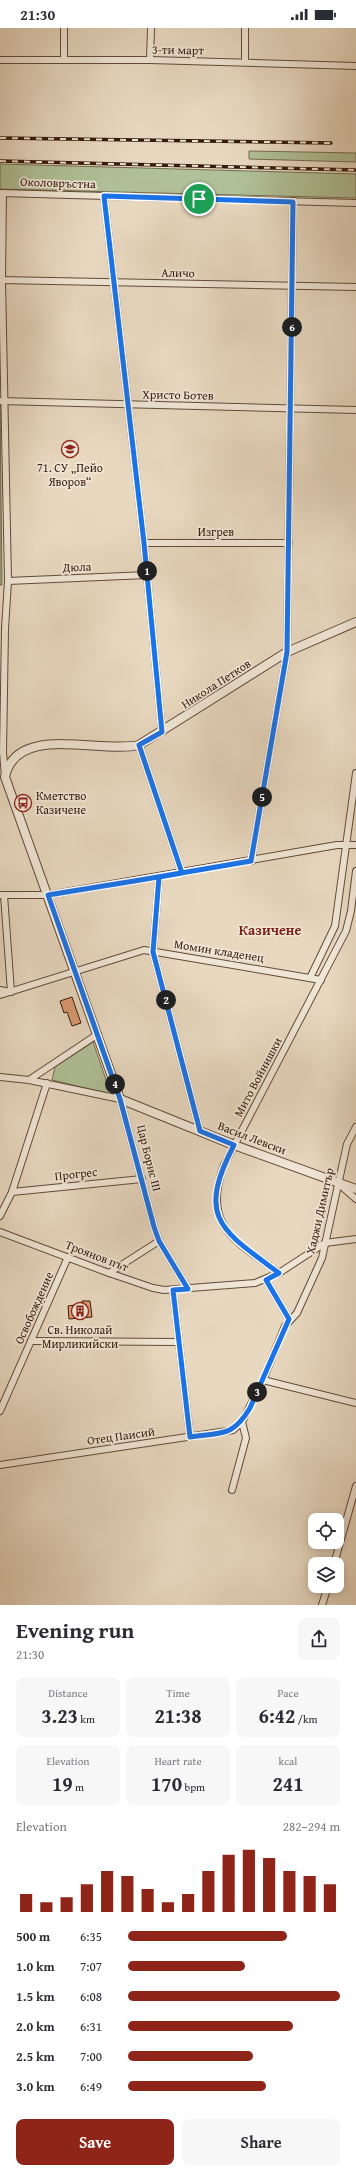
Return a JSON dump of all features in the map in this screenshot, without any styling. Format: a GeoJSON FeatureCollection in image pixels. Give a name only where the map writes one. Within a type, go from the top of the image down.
{"type":"FeatureCollection","features":[{"type":"Feature","properties":{"kind":"street"},"geometry":{"type":"LineString","coordinates":[[64,28],[64,60]]}},
{"type":"Feature","properties":{"kind":"street"},"geometry":{"type":"LineString","coordinates":[[150,60],[151,28]]}},
{"type":"Feature","properties":{"kind":"street"},"geometry":{"type":"LineString","coordinates":[[245,28],[245,62]]}},
{"type":"Feature","properties":{"kind":"street","name":"3-ти март"},"geometry":{"type":"LineString","coordinates":[[0,60],[150,60],[356,66]]}},
{"type":"Feature","properties":{"kind":"street"},"geometry":{"type":"LineString","coordinates":[[1,193],[2,401],[8,581],[4,629],[3,775]]}},
{"type":"Feature","properties":{"kind":"street","name":"Околовръстна"},"geometry":{"type":"LineString","coordinates":[[1,193],[356,203]]}},
{"type":"Feature","properties":{"kind":"street"},"geometry":{"type":"LineString","coordinates":[[104,196],[144,543],[162,732]]}},
{"type":"Feature","properties":{"kind":"street"},"geometry":{"type":"LineString","coordinates":[[251,861],[287,652],[293,202]]}},
{"type":"Feature","properties":{"kind":"street","name":"Аличо"},"geometry":{"type":"LineString","coordinates":[[1,280],[356,287]]}},
{"type":"Feature","properties":{"kind":"street","name":"Христо Ботев"},"geometry":{"type":"LineString","coordinates":[[2,401],[356,410]]}},
{"type":"Feature","properties":{"kind":"street","name":"Изгрев"},"geometry":{"type":"LineString","coordinates":[[144,543],[289,543]]}},
{"type":"Feature","properties":{"kind":"street","name":"Дюла"},"geometry":{"type":"LineString","coordinates":[[8,581],[147,575]]}},
{"type":"Feature","properties":{"kind":"street","name":"Никола Петков"},"geometry":{"type":"LineString","coordinates":[[3,775],[12,759],[22,751],[36,746],[121,747],[139,745],[162,732],[287,652],[356,622]]}},
{"type":"Feature","properties":{"kind":"street"},"geometry":{"type":"LineString","coordinates":[[139,745],[182,873]]}},
{"type":"Feature","properties":{"kind":"street"},"geometry":{"type":"LineString","coordinates":[[310,978],[335,926],[356,773]]}},
{"type":"Feature","properties":{"kind":"street","name":"Цар Борис III"},"geometry":{"type":"LineString","coordinates":[[3,775],[48,895],[120,1099],[159,1241],[188,1289]]}},
{"type":"Feature","properties":{"kind":"street"},"geometry":{"type":"LineString","coordinates":[[0,990],[11,992],[2,895],[48,895],[346,845],[356,846]]}},
{"type":"Feature","properties":{"kind":"street","name":"Мито Войнишки"},"geometry":{"type":"LineString","coordinates":[[279,1273],[232,1237],[224,1228],[219,1217],[216,1193],[218,1180],[234,1145],[321,980],[349,923],[356,871]]}},
{"type":"Feature","properties":{"kind":"street"},"geometry":{"type":"LineString","coordinates":[[159,877],[153,952],[200,1131]]}},
{"type":"Feature","properties":{"kind":"street","name":"Момин кладенец"},"geometry":{"type":"LineString","coordinates":[[0,995],[75,972],[138,950],[321,980]]}},
{"type":"Feature","properties":{"kind":"street"},"geometry":{"type":"LineString","coordinates":[[29,1080],[98,1034]]}},
{"type":"Feature","properties":{"kind":"street","name":"Васил Левски"},"geometry":{"type":"LineString","coordinates":[[0,1077],[47,1083],[120,1099],[234,1145],[338,1184],[356,1189]]}},
{"type":"Feature","properties":{"kind":"street"},"geometry":{"type":"LineString","coordinates":[[0,1216],[12,1192],[47,1083]]}},
{"type":"Feature","properties":{"kind":"street","name":"Хаджи Димитър"},"geometry":{"type":"LineString","coordinates":[[289,1319],[297,1313],[322,1258],[347,1144],[356,1127]]}},
{"type":"Feature","properties":{"kind":"street","name":"Прогрес"},"geometry":{"type":"LineString","coordinates":[[12,1192],[142,1179]]}},
{"type":"Feature","properties":{"kind":"street"},"geometry":{"type":"LineString","coordinates":[[338,1184],[356,1199]]}},
{"type":"Feature","properties":{"kind":"street","name":"Троянов път"},"geometry":{"type":"LineString","coordinates":[[0,1232],[153,1288],[173,1290],[188,1289]]}},
{"type":"Feature","properties":{"kind":"street"},"geometry":{"type":"LineString","coordinates":[[188,1289],[244,1285],[266,1280],[325,1243],[356,1239]]}},
{"type":"Feature","properties":{"kind":"street"},"geometry":{"type":"LineString","coordinates":[[110,1273],[159,1241]]}},
{"type":"Feature","properties":{"kind":"street","name":"Освобождение"},"geometry":{"type":"LineString","coordinates":[[0,1412],[68,1256]]}},
{"type":"Feature","properties":{"kind":"street"},"geometry":{"type":"LineString","coordinates":[[232,1490],[246,1438],[242,1422],[263,1380],[289,1319],[266,1280]]}},
{"type":"Feature","properties":{"kind":"street"},"geometry":{"type":"LineString","coordinates":[[173,1290],[190,1437]]}},
{"type":"Feature","properties":{"kind":"street"},"geometry":{"type":"LineString","coordinates":[[31,1341],[178,1342]]}},
{"type":"Feature","properties":{"kind":"street"},"geometry":{"type":"LineString","coordinates":[[263,1380],[356,1403]]}},
{"type":"Feature","properties":{"kind":"street","name":"Отец Паисий"},"geometry":{"type":"LineString","coordinates":[[0,1465],[233,1430],[242,1422]]}},
{"type":"Feature","properties":{"kind":"street"},"geometry":{"type":"LineString","coordinates":[[336,1557],[356,1486]]}},
{"type":"Feature","properties":{"kind":"street"},"geometry":{"type":"LineString","coordinates":[[322,1605],[326,1593]]}},
{"type":"Feature","properties":{"kind":"green space"},"geometry":{"type":"Polygon","coordinates":[[[249,151],[356,153],[356,162],[249,159],[249,151]]]}},
{"type":"Feature","properties":{"kind":"green space"},"geometry":{"type":"Polygon","coordinates":[[[0,164],[356,174],[356,198],[0,189],[0,164]]]}},
{"type":"Feature","properties":{"kind":"green space"},"geometry":{"type":"Polygon","coordinates":[[[0,404],[2,585],[0,585],[0,404]]]}},
{"type":"Feature","properties":{"kind":"green space"},"geometry":{"type":"Polygon","coordinates":[[[93,1042],[111,1094],[52,1080],[55,1067],[93,1042]]]}},
{"type":"Feature","properties":{"kind":"building"},"geometry":{"type":"Polygon","coordinates":[[[72,997],[81,1023],[72,1026],[67,1012],[64,1013],[60,1001],[72,997]]]}},
{"type":"Feature","properties":{"kind":"building","name":"Св. Николай Мирликийски"},"geometry":{"type":"Polygon","coordinates":[[[82,1301],[90,1301],[92,1317],[69,1319],[68,1306],[82,1304],[82,1301]]]}},
{"type":"Feature","properties":{"kind":"railway"},"geometry":{"type":"LineString","coordinates":[[0,138],[331,143]]}},
{"type":"Feature","properties":{"kind":"railway"},"geometry":{"type":"LineString","coordinates":[[0,161],[356,170]]}},
{"type":"Feature","properties":{"kind":"place","name":"71. СУ „Пейо Яворов“"},"geometry":{"type":"Point","coordinates":[70,449]}},
{"type":"Feature","properties":{"kind":"place","name":"Кметство Казичене"},"geometry":{"type":"Point","coordinates":[23,803]}},
{"type":"Feature","properties":{"kind":"place","name":"Св. Николай Мирликийски"},"geometry":{"type":"Point","coordinates":[80,1311]}},
{"type":"Feature","properties":{"kind":"district","name":"Казичене"},"geometry":{"type":"Point","coordinates":[270,930]}},
{"type":"Feature","properties":{"kind":"route"},"geometry":{"type":"LineString","coordinates":[[199,199],[104,196],[144,543],[162,732],[149,741],[139,745],[182,873],[159,877],[153,952],[200,1131],[234,1145],[218,1180],[216,1206],[219,1217],[224,1228],[232,1237],[243,1247],[279,1273],[266,1280],[289,1319],[263,1380],[242,1422],[233,1430],[227,1432],[190,1437],[173,1290],[188,1289],[159,1241],[154,1227],[120,1099],[48,895],[159,877],[182,873],[251,861],[287,652],[293,202],[199,199]]}}]}
